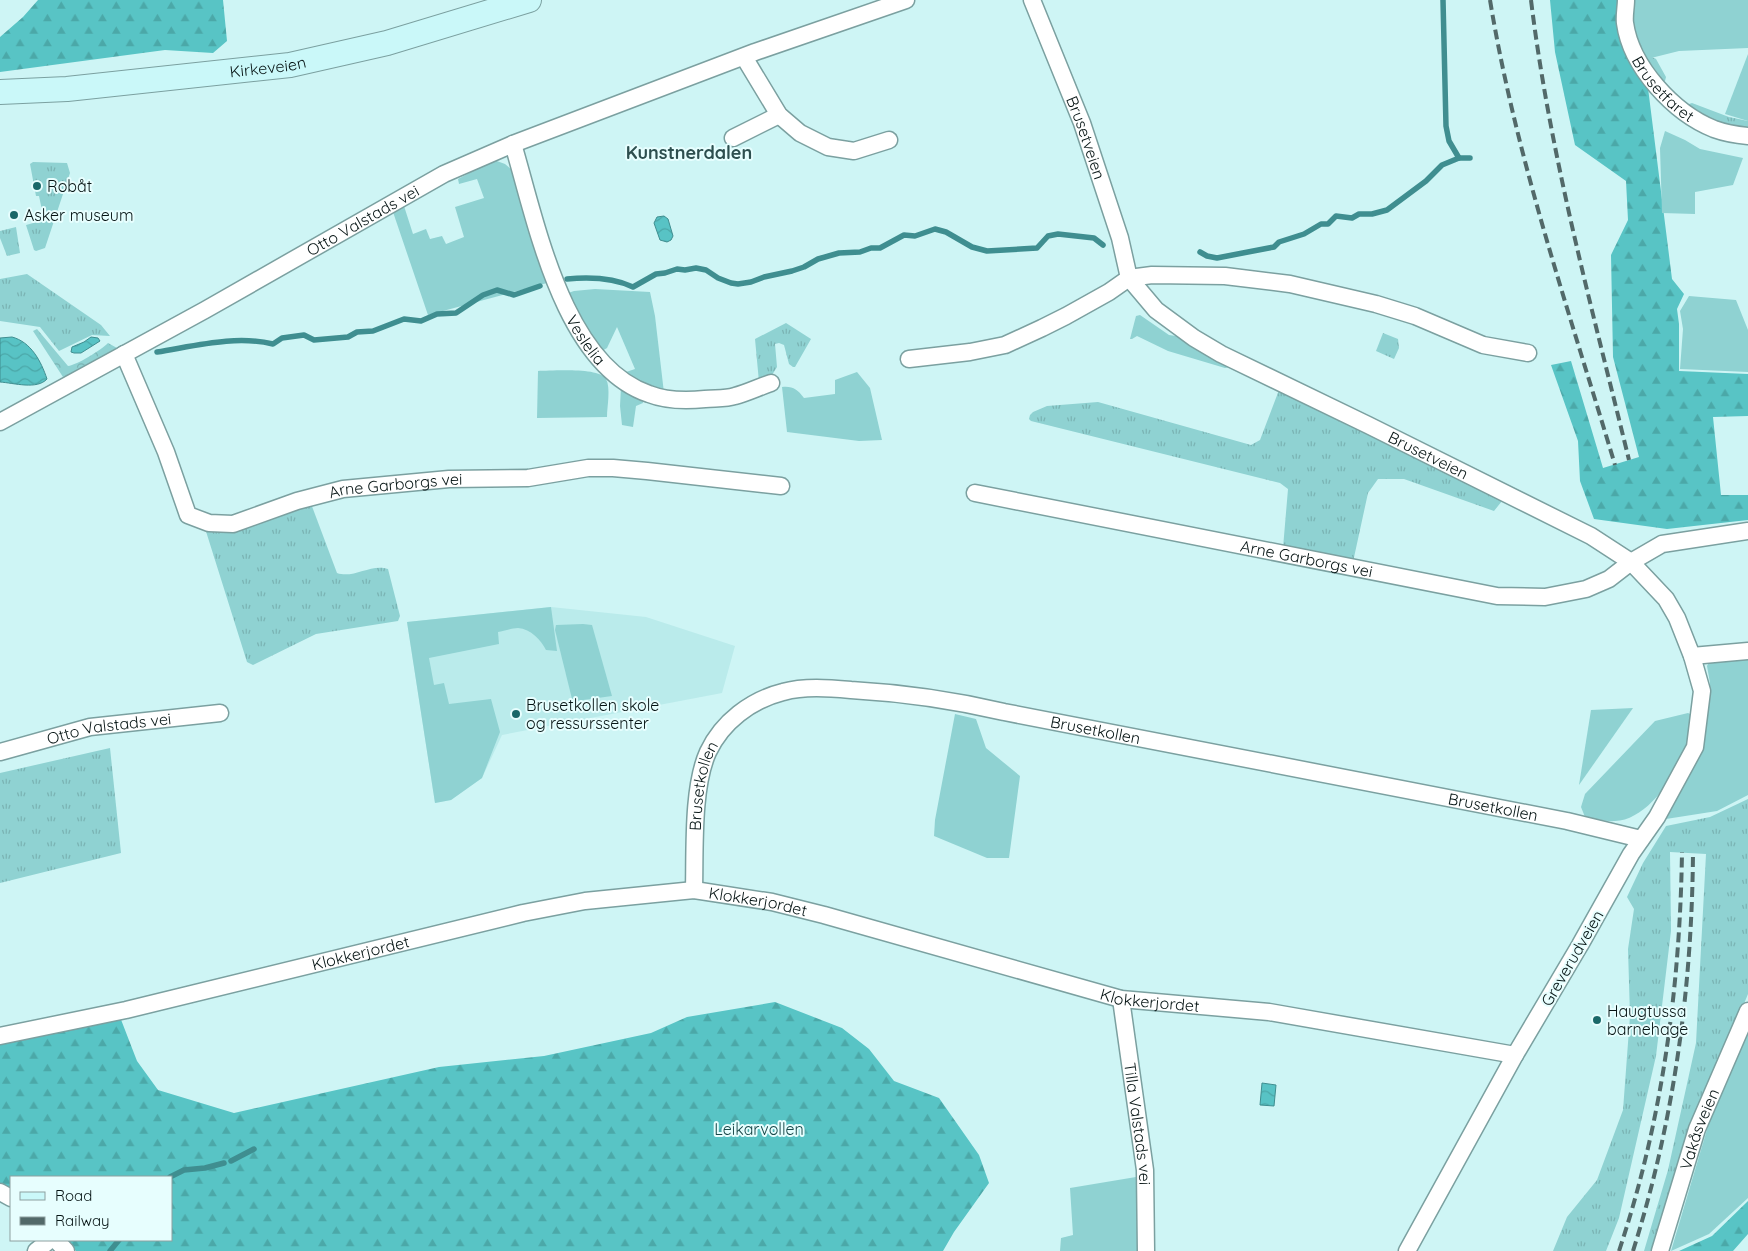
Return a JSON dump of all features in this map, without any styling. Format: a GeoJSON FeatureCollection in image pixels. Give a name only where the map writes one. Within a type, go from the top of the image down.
{"type":"FeatureCollection","features":[{"type":"Feature","properties":{"kind":"main road","name":"Kirkeveien"},"geometry":{"type":"LineString","coordinates":[[0,92],[67,89],[290,65],[387,43],[528,0]]}},
{"type":"Feature","properties":{"kind":"street","name":"Otto Valstads vei"},"geometry":{"type":"LineString","coordinates":[[0,422],[205,310],[444,174],[513,144],[744,57],[906,0]]}},
{"type":"Feature","properties":{"kind":"street","name":"Brusetveien"},"geometry":{"type":"LineString","coordinates":[[1032,0],[1082,123],[1120,238],[1129,278],[1156,310],[1194,338],[1221,354],[1377,429],[1591,536],[1631,562]]}},
{"type":"Feature","properties":{"kind":"street","name":"Brusetfaret"},"geometry":{"type":"LineString","coordinates":[[1626,0],[1625,23],[1633,50],[1646,73],[1661,92],[1689,116],[1713,128],[1748,136]]}},
{"type":"Feature","properties":{"kind":"street"},"geometry":{"type":"LineString","coordinates":[[744,57],[779,115],[800,134],[828,146],[854,151],[889,140]]}},
{"type":"Feature","properties":{"kind":"street"},"geometry":{"type":"LineString","coordinates":[[733,138],[779,115]]}},
{"type":"Feature","properties":{"kind":"street","name":"Veslelia"},"geometry":{"type":"LineString","coordinates":[[513,144],[552,275],[568,312],[590,349],[616,376],[648,394],[683,401],[734,396],[771,382]]}},
{"type":"Feature","properties":{"kind":"street"},"geometry":{"type":"LineString","coordinates":[[909,359],[978,351],[1005,345],[1110,292],[1129,278],[1152,275],[1225,276],[1290,284],[1376,304],[1414,316],[1483,345],[1528,353]]}},
{"type":"Feature","properties":{"kind":"street","name":"Arne Garborgs vei"},"geometry":{"type":"LineString","coordinates":[[124,354],[166,452],[188,515],[209,523],[233,524],[297,501],[343,489],[449,479],[528,478],[588,468],[647,471],[781,486]]}},
{"type":"Feature","properties":{"kind":"street","name":"Arne Garborgs vei"},"geometry":{"type":"LineString","coordinates":[[975,493],[1497,596],[1545,598],[1586,589],[1609,579],[1631,562]]}},
{"type":"Feature","properties":{"kind":"street"},"geometry":{"type":"LineString","coordinates":[[1631,562],[1662,544],[1748,531]]}},
{"type":"Feature","properties":{"kind":"street","name":"Greverudveien"},"geometry":{"type":"LineString","coordinates":[[1407,1251],[1515,1054],[1641,839],[1657,817],[1695,747],[1702,691],[1692,656],[1677,618],[1666,599],[1631,562]]}},
{"type":"Feature","properties":{"kind":"street"},"geometry":{"type":"LineString","coordinates":[[1692,656],[1748,652]]}},
{"type":"Feature","properties":{"kind":"street","name":"Brusetkollen"},"geometry":{"type":"LineString","coordinates":[[694,890],[697,797],[701,774],[708,752],[719,734],[736,715],[764,698],[784,691],[822,688],[877,691],[958,702],[1567,821],[1641,839]]}},
{"type":"Feature","properties":{"kind":"street","name":"Otto Valstads vei"},"geometry":{"type":"LineString","coordinates":[[0,752],[90,727],[220,713]]}},
{"type":"Feature","properties":{"kind":"street","name":"Klokkerjordet"},"geometry":{"type":"LineString","coordinates":[[0,1036],[126,1010],[488,921],[549,908],[585,901],[694,890],[772,902],[824,915],[1120,999],[1269,1012],[1515,1054]]}},
{"type":"Feature","properties":{"kind":"street","name":"Tilla Valstads vei"},"geometry":{"type":"LineString","coordinates":[[1120,999],[1145,1170],[1146,1251]]}},
{"type":"Feature","properties":{"kind":"street","name":"Vakåsveien"},"geometry":{"type":"LineString","coordinates":[[1660,1251],[1697,1129],[1748,1011]]}},
{"type":"Feature","properties":{"kind":"street"},"geometry":{"type":"LineString","coordinates":[[36,1251],[49,1241]]}},
{"type":"Feature","properties":{"kind":"street"},"geometry":{"type":"LineString","coordinates":[[57,1241],[66,1251]]}},
{"type":"Feature","properties":{"kind":"shaded area","name":"Brusetkollen skole og ressurssenter"},"geometry":{"type":"Polygon","coordinates":[[[551,607],[646,617],[735,646],[722,693],[502,735],[482,778],[451,800],[435,803],[407,622],[551,607]]]}},
{"type":"Feature","properties":{"kind":"green space"},"geometry":{"type":"Polygon","coordinates":[[[38,0],[223,0],[227,41],[213,53],[165,50],[0,72],[0,37],[23,17],[38,0]]]}},
{"type":"Feature","properties":{"kind":"green space"},"geometry":{"type":"Polygon","coordinates":[[[1550,0],[1618,0],[1648,88],[1672,279],[1684,294],[1677,309],[1679,324],[1679,371],[1748,374],[1748,416],[1713,417],[1721,495],[1748,495],[1748,520],[1667,529],[1594,519],[1580,481],[1578,441],[1551,365],[1571,361],[1603,468],[1639,457],[1613,357],[1611,255],[1628,220],[1626,181],[1575,145],[1555,52],[1550,0]]]}},
{"type":"Feature","properties":{"kind":"green space"},"geometry":{"type":"Polygon","coordinates":[[[1632,0],[1639,0],[1648,55],[1656,59],[1666,77],[1665,81],[1655,77],[1634,34],[1632,0]]]}},
{"type":"Feature","properties":{"kind":"green space"},"geometry":{"type":"Polygon","coordinates":[[[1636,0],[1748,0],[1748,48],[1679,51],[1647,59],[1637,30],[1635,16],[1636,0]]]}},
{"type":"Feature","properties":{"kind":"green space"},"geometry":{"type":"Polygon","coordinates":[[[1748,54],[1748,121],[1725,114],[1748,54]]]}},
{"type":"Feature","properties":{"kind":"green space"},"geometry":{"type":"Polygon","coordinates":[[[1692,103],[1729,117],[1748,121],[1748,130],[1714,122],[1688,106],[1692,103]]]}},
{"type":"Feature","properties":{"kind":"green space"},"geometry":{"type":"Polygon","coordinates":[[[1665,131],[1700,149],[1743,158],[1733,185],[1695,192],[1695,214],[1662,213],[1660,148],[1665,131]]]}},
{"type":"Feature","properties":{"kind":"green space"},"geometry":{"type":"Polygon","coordinates":[[[494,160],[505,164],[512,170],[547,283],[428,315],[393,212],[404,206],[413,234],[426,229],[430,239],[442,236],[446,244],[464,237],[455,207],[484,198],[477,179],[459,184],[458,179],[494,160]]]}},
{"type":"Feature","properties":{"kind":"green space"},"geometry":{"type":"Polygon","coordinates":[[[33,162],[67,163],[70,173],[45,248],[36,251],[34,250],[26,225],[44,220],[39,196],[36,196],[30,164],[33,162]]]}},
{"type":"Feature","properties":{"kind":"green space"},"geometry":{"type":"Polygon","coordinates":[[[16,227],[20,253],[7,256],[0,238],[0,231],[16,227]]]}},
{"type":"Feature","properties":{"kind":"green space"},"geometry":{"type":"Polygon","coordinates":[[[27,274],[101,325],[110,336],[92,335],[59,351],[40,327],[0,321],[0,279],[27,274]]]}},
{"type":"Feature","properties":{"kind":"green space"},"geometry":{"type":"Polygon","coordinates":[[[595,289],[650,292],[655,316],[664,393],[623,375],[635,369],[617,327],[607,348],[602,351],[565,294],[595,289]]]}},
{"type":"Feature","properties":{"kind":"green space"},"geometry":{"type":"Polygon","coordinates":[[[1689,296],[1736,300],[1748,330],[1748,372],[1680,369],[1683,329],[1680,311],[1689,296]]]}},
{"type":"Feature","properties":{"kind":"green space"},"geometry":{"type":"Polygon","coordinates":[[[1140,315],[1169,335],[1176,336],[1230,367],[1225,368],[1168,351],[1137,336],[1130,339],[1136,316],[1140,315]]]}},
{"type":"Feature","properties":{"kind":"green space"},"geometry":{"type":"Polygon","coordinates":[[[786,323],[811,339],[795,367],[789,364],[784,345],[775,344],[777,367],[772,375],[759,382],[755,339],[786,323]]]}},
{"type":"Feature","properties":{"kind":"green space"},"geometry":{"type":"Polygon","coordinates":[[[37,329],[68,366],[89,357],[108,343],[117,348],[74,373],[63,377],[33,331],[37,329]]]}},
{"type":"Feature","properties":{"kind":"green space"},"geometry":{"type":"Polygon","coordinates":[[[1383,333],[1398,339],[1399,348],[1394,359],[1376,351],[1383,333]]]}},
{"type":"Feature","properties":{"kind":"green space"},"geometry":{"type":"Polygon","coordinates":[[[538,371],[585,371],[602,375],[606,379],[608,387],[607,417],[537,418],[538,371]]]}},
{"type":"Feature","properties":{"kind":"green space"},"geometry":{"type":"Polygon","coordinates":[[[857,372],[870,388],[882,440],[859,441],[787,432],[782,387],[794,389],[804,398],[835,394],[835,380],[857,372]]]}},
{"type":"Feature","properties":{"kind":"green space"},"geometry":{"type":"Polygon","coordinates":[[[621,387],[642,395],[643,403],[636,406],[633,427],[622,425],[621,387]]]}},
{"type":"Feature","properties":{"kind":"green space"},"geometry":{"type":"Polygon","coordinates":[[[1279,390],[1502,501],[1494,511],[1404,479],[1378,479],[1368,493],[1353,562],[1283,548],[1288,489],[1280,483],[1029,419],[1033,412],[1047,406],[1098,402],[1251,445],[1260,440],[1279,390]]]}},
{"type":"Feature","properties":{"kind":"green space"},"geometry":{"type":"Polygon","coordinates":[[[310,501],[337,573],[350,574],[375,568],[388,569],[400,616],[398,621],[316,634],[253,665],[247,662],[204,525],[310,501]]]}},
{"type":"Feature","properties":{"kind":"green space"},"geometry":{"type":"Polygon","coordinates":[[[551,607],[557,651],[546,650],[541,642],[527,630],[513,628],[498,632],[499,644],[429,658],[434,685],[444,683],[449,704],[491,699],[500,732],[482,778],[451,800],[435,803],[407,622],[551,607]]]}},
{"type":"Feature","properties":{"kind":"green space"},"geometry":{"type":"Polygon","coordinates":[[[556,625],[592,625],[612,696],[576,701],[572,699],[555,630],[556,625]]]}},
{"type":"Feature","properties":{"kind":"green space"},"geometry":{"type":"Polygon","coordinates":[[[1748,657],[1748,795],[1717,811],[1666,819],[1694,763],[1704,726],[1710,683],[1707,666],[1709,662],[1748,657]]]}},
{"type":"Feature","properties":{"kind":"green space"},"geometry":{"type":"Polygon","coordinates":[[[1633,708],[1579,785],[1591,710],[1633,708]]]}},
{"type":"Feature","properties":{"kind":"green space"},"geometry":{"type":"Polygon","coordinates":[[[1688,713],[1692,715],[1690,735],[1685,750],[1671,777],[1652,802],[1640,812],[1628,818],[1615,821],[1585,817],[1581,807],[1585,794],[1655,721],[1688,713]]]}},
{"type":"Feature","properties":{"kind":"green space"},"geometry":{"type":"Polygon","coordinates":[[[955,714],[976,719],[986,748],[1020,776],[1009,858],[987,858],[934,836],[935,820],[955,714]]]}},
{"type":"Feature","properties":{"kind":"green space"},"geometry":{"type":"Polygon","coordinates":[[[110,748],[121,853],[0,883],[0,773],[110,748]]]}},
{"type":"Feature","properties":{"kind":"green space"},"geometry":{"type":"Polygon","coordinates":[[[1748,799],[1748,994],[1721,1060],[1652,1251],[1644,1251],[1668,1170],[1696,1043],[1706,854],[1670,852],[1671,931],[1656,1056],[1619,1218],[1606,1251],[1553,1251],[1567,1217],[1597,1180],[1623,1110],[1630,1016],[1628,949],[1634,909],[1627,897],[1643,863],[1666,826],[1710,817],[1748,799]]]}},
{"type":"Feature","properties":{"kind":"green space","name":"Leikarvollen"},"geometry":{"type":"Polygon","coordinates":[[[775,1002],[842,1028],[869,1049],[894,1081],[939,1098],[979,1155],[989,1183],[954,1232],[943,1251],[76,1251],[68,1241],[172,1241],[172,1176],[10,1176],[10,1188],[0,1183],[0,1045],[120,1017],[137,1061],[158,1090],[234,1113],[439,1067],[544,1056],[651,1033],[687,1017],[775,1002]]]}},
{"type":"Feature","properties":{"kind":"green space"},"geometry":{"type":"Polygon","coordinates":[[[1748,1027],[1748,1198],[1709,1234],[1671,1251],[1719,1089],[1748,1027]]]}},
{"type":"Feature","properties":{"kind":"green space"},"geometry":{"type":"Polygon","coordinates":[[[1136,1177],[1138,1251],[1060,1251],[1061,1238],[1073,1235],[1070,1188],[1136,1177]]]}},
{"type":"Feature","properties":{"kind":"green space"},"geometry":{"type":"Polygon","coordinates":[[[1748,1201],[1748,1234],[1733,1251],[1679,1251],[1712,1236],[1748,1201]]]}},
{"type":"Feature","properties":{"kind":"water"},"geometry":{"type":"Polygon","coordinates":[[[664,216],[668,219],[673,236],[667,242],[660,240],[654,223],[657,217],[664,216]]]}},
{"type":"Feature","properties":{"kind":"water"},"geometry":{"type":"Polygon","coordinates":[[[12,337],[25,343],[30,348],[42,366],[47,379],[31,385],[0,382],[0,338],[12,337]]]}},
{"type":"Feature","properties":{"kind":"water"},"geometry":{"type":"Polygon","coordinates":[[[91,337],[98,338],[100,341],[81,353],[71,352],[72,347],[91,337]]]}},
{"type":"Feature","properties":{"kind":"water"},"geometry":{"type":"Polygon","coordinates":[[[1262,1083],[1276,1085],[1274,1106],[1260,1105],[1262,1083]]]}},
{"type":"Feature","properties":{"kind":"waterway"},"geometry":{"type":"LineString","coordinates":[[1443,0],[1446,126],[1449,141],[1459,158]]}},
{"type":"Feature","properties":{"kind":"waterway"},"geometry":{"type":"LineString","coordinates":[[1200,252],[1217,258],[1274,247],[1279,242],[1304,234],[1321,224],[1328,224],[1336,216],[1352,218],[1359,214],[1372,214],[1387,210],[1426,181],[1442,165],[1459,158],[1470,158]]}},
{"type":"Feature","properties":{"kind":"waterway"},"geometry":{"type":"LineString","coordinates":[[567,279],[601,279],[633,287],[656,274],[677,269],[696,268],[706,270],[718,278],[738,284],[792,271],[818,259],[839,253],[860,252],[871,248],[880,248],[904,235],[915,236],[935,229],[946,232],[972,247],[987,251],[1037,248],[1048,236],[1058,234],[1094,238],[1103,245]]}},
{"type":"Feature","properties":{"kind":"waterway"},"geometry":{"type":"LineString","coordinates":[[157,352],[200,344],[230,341],[273,344],[282,338],[304,335],[314,340],[348,337],[357,332],[373,331],[404,319],[421,321],[437,314],[456,313],[483,295],[497,290],[514,295],[540,286]]}},
{"type":"Feature","properties":{"kind":"waterway"},"geometry":{"type":"LineString","coordinates":[[231,1161],[254,1149]]}},
{"type":"Feature","properties":{"kind":"waterway"},"geometry":{"type":"LineString","coordinates":[[172,1176],[184,1170],[205,1168],[224,1163]]}},
{"type":"Feature","properties":{"kind":"waterway"},"geometry":{"type":"LineString","coordinates":[[110,1251],[118,1241]]}},
{"type":"Feature","properties":{"kind":"railway"},"geometry":{"type":"LineString","coordinates":[[1490,0],[1514,118],[1529,176],[1615,465]]}},
{"type":"Feature","properties":{"kind":"railway"},"geometry":{"type":"LineString","coordinates":[[1531,0],[1549,116],[1573,232],[1629,460]]}},
{"type":"Feature","properties":{"kind":"railway"},"geometry":{"type":"LineString","coordinates":[[1619,1251],[1647,1153],[1666,1054],[1677,954],[1682,852]]}},
{"type":"Feature","properties":{"kind":"railway"},"geometry":{"type":"LineString","coordinates":[[1633,1251],[1660,1153],[1678,1054],[1689,953],[1693,852]]}},
{"type":"Feature","properties":{"kind":"place","name":"Robåt"},"geometry":{"type":"Point","coordinates":[37,186]}},
{"type":"Feature","properties":{"kind":"place","name":"Asker museum"},"geometry":{"type":"Point","coordinates":[14,215]}},
{"type":"Feature","properties":{"kind":"place","name":"Brusetkollen skole og ressurssenter"},"geometry":{"type":"Point","coordinates":[516,714]}},
{"type":"Feature","properties":{"kind":"place","name":"Haugtussa barnehage"},"geometry":{"type":"Point","coordinates":[1597,1020]}},
{"type":"Feature","properties":{"kind":"district","name":"Kunstnerdalen"},"geometry":{"type":"Point","coordinates":[689,153]}}]}
